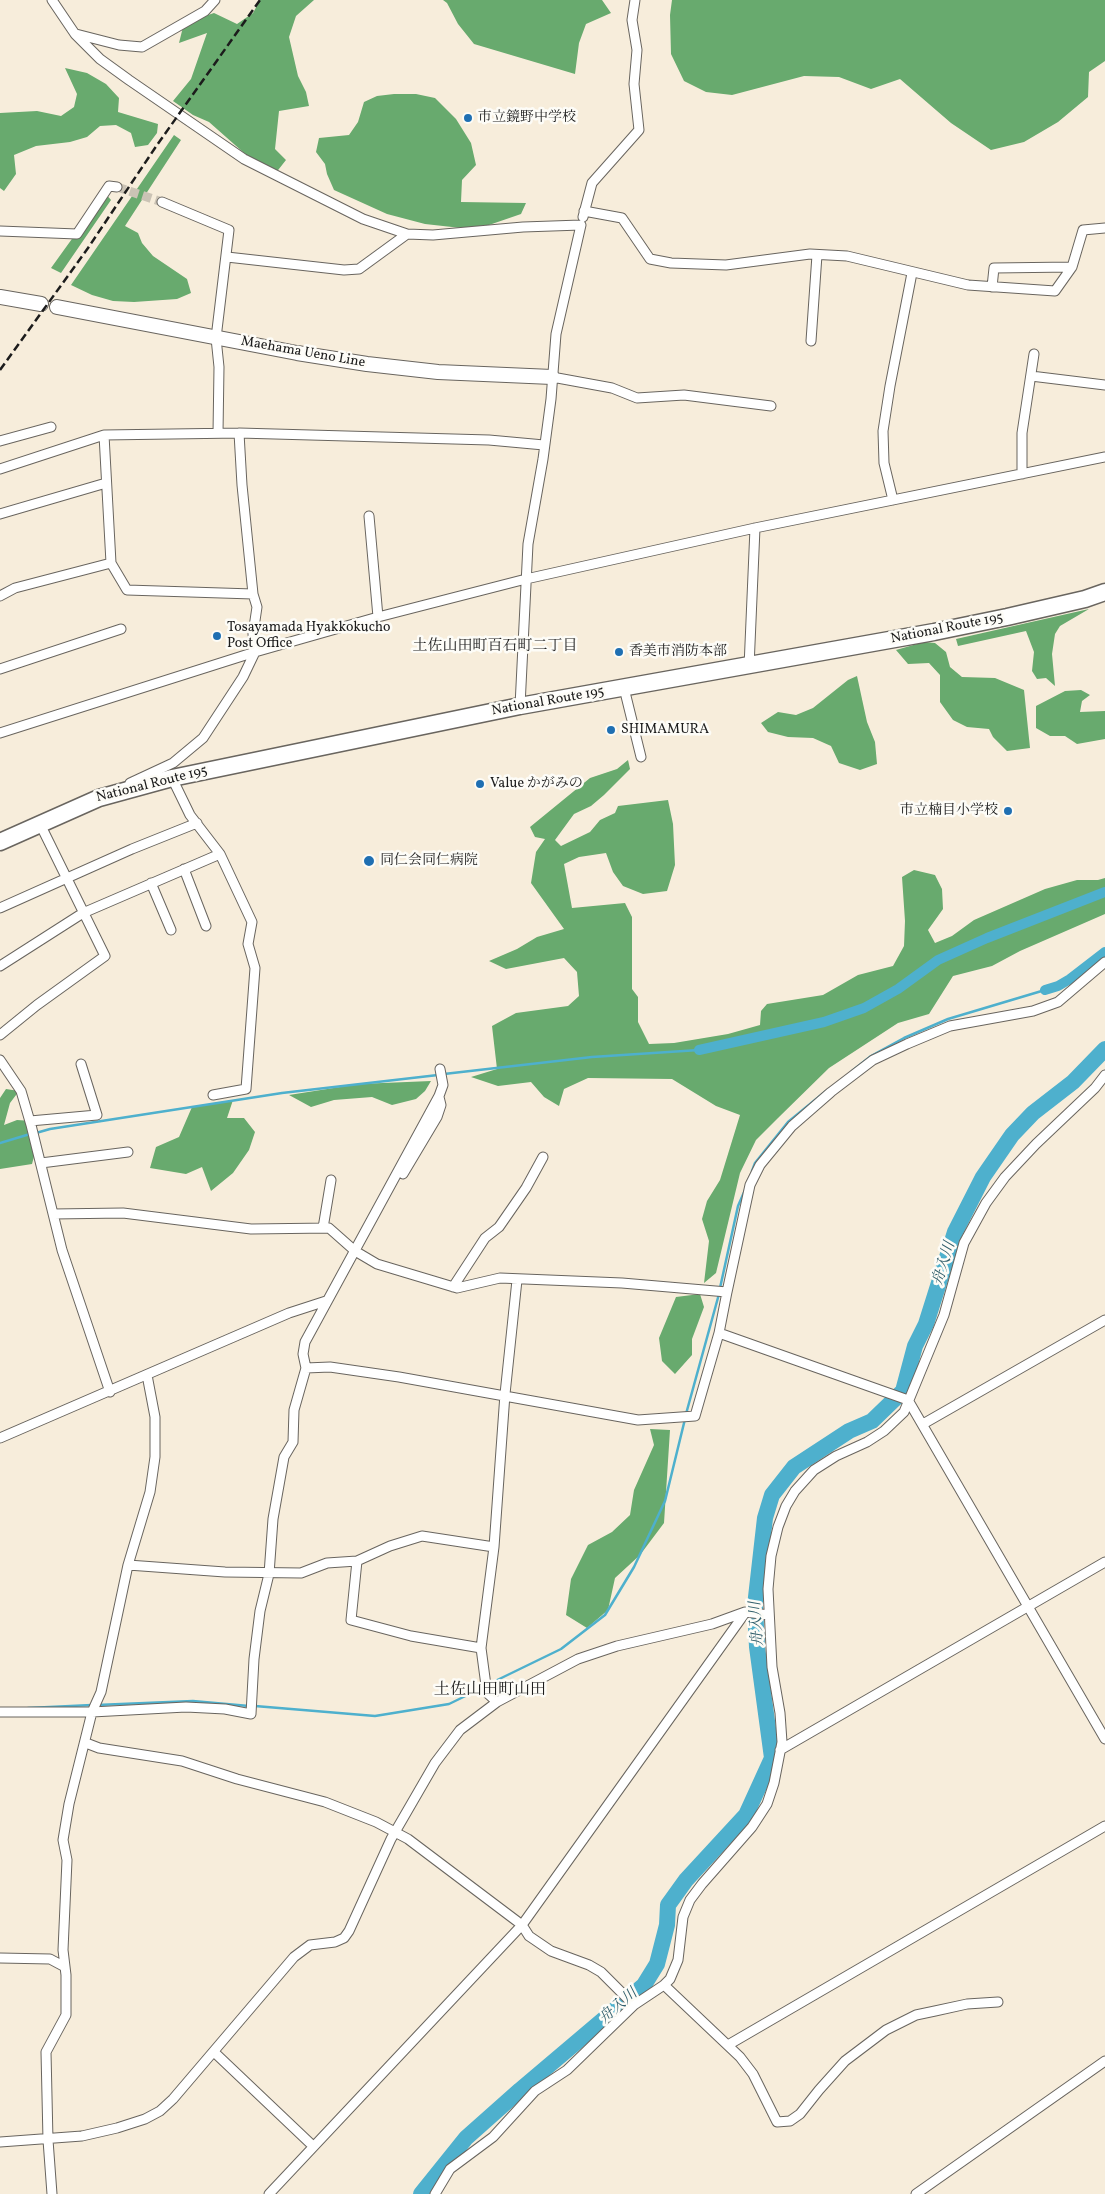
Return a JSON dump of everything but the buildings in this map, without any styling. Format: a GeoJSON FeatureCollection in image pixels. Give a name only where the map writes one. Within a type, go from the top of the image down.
{"type":"FeatureCollection","features":[{"type":"Feature","properties":{"kind":"highway","name":"National Route 195"},"geometry":{"type":"LineString","coordinates":[[0,842],[99,798],[172,778],[520,706],[749,666],[1007,617],[1085,599],[1105,592]]}},
{"type":"Feature","properties":{"kind":"main road"},"geometry":{"type":"LineString","coordinates":[[0,297],[41,304]]}},
{"type":"Feature","properties":{"kind":"main road","name":"Maehama Ueno Line"},"geometry":{"type":"LineString","coordinates":[[57,307],[297,353],[394,367],[438,372],[552,377]]}},
{"type":"Feature","properties":{"kind":"street"},"geometry":{"type":"LineString","coordinates":[[52,0],[75,34],[100,59],[244,159],[363,220],[407,234],[433,235],[523,227],[581,225]]}},
{"type":"Feature","properties":{"kind":"street"},"geometry":{"type":"LineString","coordinates":[[75,34],[119,45],[142,47],[205,10],[214,0]]}},
{"type":"Feature","properties":{"kind":"street"},"geometry":{"type":"LineString","coordinates":[[520,706],[528,544],[544,446],[556,334],[592,183],[639,130],[634,84],[637,50],[632,20],[635,0]]}},
{"type":"Feature","properties":{"kind":"street"},"geometry":{"type":"LineString","coordinates":[[0,231],[77,234],[109,186],[117,187]]}},
{"type":"Feature","properties":{"kind":"street"},"geometry":{"type":"LineString","coordinates":[[162,202],[230,230],[216,338],[219,367],[218,433]]}},
{"type":"Feature","properties":{"kind":"street"},"geometry":{"type":"LineString","coordinates":[[584,212],[622,218],[650,259],[726,265],[817,255],[847,256],[968,285],[1054,291],[1072,267],[1083,230],[1105,228]]}},
{"type":"Feature","properties":{"kind":"street"},"geometry":{"type":"LineString","coordinates":[[227,257],[344,270],[359,269],[407,234]]}},
{"type":"Feature","properties":{"kind":"street"},"geometry":{"type":"LineString","coordinates":[[811,341],[817,255]]}},
{"type":"Feature","properties":{"kind":"street"},"geometry":{"type":"LineString","coordinates":[[992,287],[994,268],[1072,267]]}},
{"type":"Feature","properties":{"kind":"street"},"geometry":{"type":"LineString","coordinates":[[893,500],[884,463],[883,431],[912,273]]}},
{"type":"Feature","properties":{"kind":"street"},"geometry":{"type":"LineString","coordinates":[[1022,474],[1022,433],[1034,354]]}},
{"type":"Feature","properties":{"kind":"street"},"geometry":{"type":"LineString","coordinates":[[1031,376],[1105,385]]}},
{"type":"Feature","properties":{"kind":"street"},"geometry":{"type":"LineString","coordinates":[[552,377],[612,388],[637,398],[684,395],[771,406]]}},
{"type":"Feature","properties":{"kind":"street"},"geometry":{"type":"LineString","coordinates":[[0,441],[51,427]]}},
{"type":"Feature","properties":{"kind":"street"},"geometry":{"type":"LineString","coordinates":[[0,469],[104,435],[239,433],[489,440],[544,446]]}},
{"type":"Feature","properties":{"kind":"street"},"geometry":{"type":"LineString","coordinates":[[99,798],[173,763],[204,738],[243,677],[255,652],[253,634],[256,607],[242,485],[239,433]]}},
{"type":"Feature","properties":{"kind":"street"},"geometry":{"type":"LineString","coordinates":[[104,435],[111,563],[127,590],[253,594]]}},
{"type":"Feature","properties":{"kind":"street"},"geometry":{"type":"LineString","coordinates":[[0,733],[255,652],[378,617],[526,579],[755,528],[1105,457]]}},
{"type":"Feature","properties":{"kind":"street"},"geometry":{"type":"LineString","coordinates":[[0,514],[106,483]]}},
{"type":"Feature","properties":{"kind":"street"},"geometry":{"type":"LineString","coordinates":[[369,516],[378,617]]}},
{"type":"Feature","properties":{"kind":"street"},"geometry":{"type":"LineString","coordinates":[[749,666],[755,528]]}},
{"type":"Feature","properties":{"kind":"street"},"geometry":{"type":"LineString","coordinates":[[0,596],[15,588],[111,563]]}},
{"type":"Feature","properties":{"kind":"street"},"geometry":{"type":"LineString","coordinates":[[0,670],[120,630]]}},
{"type":"Feature","properties":{"kind":"street"},"geometry":{"type":"LineString","coordinates":[[624,688],[640,757]]}},
{"type":"Feature","properties":{"kind":"street"},"geometry":{"type":"LineString","coordinates":[[172,778],[190,814],[220,854],[252,922],[248,944],[255,968],[246,1089],[213,1095]]}},
{"type":"Feature","properties":{"kind":"street"},"geometry":{"type":"LineString","coordinates":[[0,908],[197,822]]}},
{"type":"Feature","properties":{"kind":"street"},"geometry":{"type":"LineString","coordinates":[[0,1035],[37,1005],[106,956],[40,824]]}},
{"type":"Feature","properties":{"kind":"street"},"geometry":{"type":"LineString","coordinates":[[0,966],[83,913],[220,854]]}},
{"type":"Feature","properties":{"kind":"street"},"geometry":{"type":"LineString","coordinates":[[184,869],[206,926]]}},
{"type":"Feature","properties":{"kind":"street"},"geometry":{"type":"LineString","coordinates":[[151,883],[171,930]]}},
{"type":"Feature","properties":{"kind":"street"},"geometry":{"type":"LineString","coordinates":[[306,1368],[330,1367],[505,1394],[638,1420],[695,1416],[719,1333],[724,1292],[750,1185],[760,1165],[792,1126],[873,1060],[950,1026],[1033,1010],[1058,1002],[1105,962]]}},
{"type":"Feature","properties":{"kind":"street"},"geometry":{"type":"LineString","coordinates":[[0,1060],[20,1091],[41,1164],[62,1250],[110,1392]]}},
{"type":"Feature","properties":{"kind":"street"},"geometry":{"type":"LineString","coordinates":[[30,1123],[97,1115],[81,1064]]}},
{"type":"Feature","properties":{"kind":"street"},"geometry":{"type":"LineString","coordinates":[[0,1712],[92,1712],[186,1707],[225,1708],[251,1714],[254,1659],[260,1611],[269,1574],[273,1519],[284,1457],[293,1442],[294,1410],[306,1368],[303,1354],[305,1342],[439,1096],[443,1084],[440,1069]]}},
{"type":"Feature","properties":{"kind":"street"},"geometry":{"type":"LineString","coordinates":[[435,2194],[450,2169],[493,2137],[535,2091],[567,2070],[629,2000],[664,1985],[670,1979],[678,1960],[683,1917],[690,1900],[741,1841],[767,1804],[774,1784],[780,1750],[780,1713],[772,1667],[768,1589],[771,1556],[778,1527],[794,1491],[814,1470],[836,1456],[867,1442],[884,1431],[904,1412],[944,1315],[964,1243],[986,1203],[1005,1177],[1036,1144],[1095,1088],[1105,1075]]}},
{"type":"Feature","properties":{"kind":"street"},"geometry":{"type":"LineString","coordinates":[[41,1164],[128,1152]]}},
{"type":"Feature","properties":{"kind":"street"},"geometry":{"type":"LineString","coordinates":[[453,1286],[485,1238],[499,1227],[526,1188],[544,1157]]}},
{"type":"Feature","properties":{"kind":"street"},"geometry":{"type":"LineString","coordinates":[[323,1228],[332,1180]]}},
{"type":"Feature","properties":{"kind":"street"},"geometry":{"type":"LineString","coordinates":[[53,1214],[123,1213],[251,1229],[329,1228],[355,1251],[377,1264],[457,1288],[500,1278],[622,1283],[724,1292]]}},
{"type":"Feature","properties":{"kind":"street"},"geometry":{"type":"LineString","coordinates":[[497,1702],[487,1693],[481,1648],[494,1547],[505,1394],[517,1280]]}},
{"type":"Feature","properties":{"kind":"street"},"geometry":{"type":"LineString","coordinates":[[0,1438],[289,1313],[326,1301]]}},
{"type":"Feature","properties":{"kind":"street"},"geometry":{"type":"LineString","coordinates":[[923,1424],[1105,1320]]}},
{"type":"Feature","properties":{"kind":"street"},"geometry":{"type":"LineString","coordinates":[[719,1333],[893,1393],[908,1400],[1105,1739]]}},
{"type":"Feature","properties":{"kind":"street"},"geometry":{"type":"LineString","coordinates":[[52,2194],[48,2140],[46,2052],[66,2015],[63,1940],[67,1869],[63,1840],[79,1762],[86,1743],[92,1712],[106,1674],[128,1565],[150,1492],[155,1457],[155,1417],[147,1375]]}},
{"type":"Feature","properties":{"kind":"street"},"geometry":{"type":"LineString","coordinates":[[128,1565],[269,1574],[301,1573],[327,1563],[357,1561],[390,1546],[422,1536],[494,1547]]}},
{"type":"Feature","properties":{"kind":"street"},"geometry":{"type":"LineString","coordinates":[[357,1561],[351,1620],[411,1636],[481,1648]]}},
{"type":"Feature","properties":{"kind":"street"},"geometry":{"type":"LineString","coordinates":[[780,1750],[1105,1562]]}},
{"type":"Feature","properties":{"kind":"street"},"geometry":{"type":"LineString","coordinates":[[0,2142],[48,2140],[117,2128],[145,2119],[160,2111],[214,2052],[294,1957],[310,1945],[335,1942],[344,1938],[350,1930],[395,1832],[435,1763],[460,1730],[497,1702],[578,1659],[617,1646],[712,1624],[745,1612],[769,1615]]}},
{"type":"Feature","properties":{"kind":"street"},"geometry":{"type":"LineString","coordinates":[[269,2194],[522,1925],[745,1612]]}},
{"type":"Feature","properties":{"kind":"street"},"geometry":{"type":"LineString","coordinates":[[86,1743],[99,1748],[182,1761],[245,1782],[326,1802],[354,1812],[408,1839],[522,1925],[529,1936],[551,1951],[589,1964],[601,1972],[629,2000]]}},
{"type":"Feature","properties":{"kind":"street"},"geometry":{"type":"LineString","coordinates":[[728,2045],[1105,1826]]}},
{"type":"Feature","properties":{"kind":"street"},"geometry":{"type":"LineString","coordinates":[[0,1958],[50,1960],[65,1967]]}},
{"type":"Feature","properties":{"kind":"street"},"geometry":{"type":"LineString","coordinates":[[664,1985],[740,2056],[754,2074],[777,2122],[790,2121],[800,2114],[845,2061],[886,2030],[916,2015],[967,2004],[998,2002]]}},
{"type":"Feature","properties":{"kind":"street"},"geometry":{"type":"LineString","coordinates":[[214,2052],[313,2146]]}},
{"type":"Feature","properties":{"kind":"street"},"geometry":{"type":"LineString","coordinates":[[916,2194],[1105,2061]]}},
{"type":"Feature","properties":{"kind":"green space"},"geometry":{"type":"Polygon","coordinates":[[[260,0],[314,0],[296,16],[289,37],[298,76],[306,92],[309,106],[279,111],[275,149],[286,160],[275,174],[252,160],[209,122],[193,115],[173,101],[191,79],[207,33],[179,43],[184,23],[214,13],[237,24],[253,13],[260,0]]]}},
{"type":"Feature","properties":{"kind":"green space"},"geometry":{"type":"Polygon","coordinates":[[[443,0],[602,0],[611,13],[586,24],[579,43],[575,74],[474,44],[458,24],[447,3],[443,0]]]}},
{"type":"Feature","properties":{"kind":"green space"},"geometry":{"type":"Polygon","coordinates":[[[672,0],[1105,0],[1105,61],[1089,72],[1088,97],[1058,122],[1024,142],[991,150],[951,123],[900,79],[871,89],[839,77],[804,76],[732,95],[706,92],[684,81],[671,54],[670,15],[672,0]]]}},
{"type":"Feature","properties":{"kind":"green space"},"geometry":{"type":"Polygon","coordinates":[[[65,68],[87,73],[106,84],[119,98],[118,112],[158,124],[157,133],[148,145],[135,147],[131,133],[116,125],[100,126],[87,137],[70,142],[36,146],[14,155],[16,174],[4,191],[0,188],[0,113],[37,111],[61,116],[74,107],[77,94],[65,68]]]}},
{"type":"Feature","properties":{"kind":"green space"},"geometry":{"type":"Polygon","coordinates":[[[416,94],[435,98],[456,119],[471,143],[476,165],[462,180],[461,202],[526,203],[521,214],[489,225],[461,228],[425,224],[387,214],[334,190],[325,164],[316,152],[319,138],[349,135],[358,122],[364,102],[377,96],[416,94]]]}},
{"type":"Feature","properties":{"kind":"green space"},"geometry":{"type":"Polygon","coordinates":[[[174,135],[181,140],[125,226],[138,233],[142,243],[153,256],[187,279],[191,293],[177,299],[134,302],[113,301],[92,295],[71,285],[174,135]]]}},
{"type":"Feature","properties":{"kind":"green space"},"geometry":{"type":"Polygon","coordinates":[[[105,193],[111,200],[61,273],[51,268],[105,193]]]}},
{"type":"Feature","properties":{"kind":"green space"},"geometry":{"type":"Polygon","coordinates":[[[1089,609],[1060,626],[1055,634],[1052,654],[1055,686],[1046,678],[1037,679],[1032,671],[1034,652],[1026,631],[958,646],[956,639],[1089,609]]]}},
{"type":"Feature","properties":{"kind":"green space"},"geometry":{"type":"Polygon","coordinates":[[[924,642],[935,643],[946,652],[950,667],[962,677],[995,678],[1024,690],[1030,748],[1007,751],[993,737],[989,729],[967,727],[953,720],[940,702],[940,675],[929,663],[908,664],[896,650],[924,642]]]}},
{"type":"Feature","properties":{"kind":"green space"},"geometry":{"type":"Polygon","coordinates":[[[857,676],[867,722],[875,742],[877,764],[860,770],[839,763],[831,746],[813,738],[788,737],[768,732],[761,723],[778,712],[796,715],[813,708],[848,680],[857,676]]]}},
{"type":"Feature","properties":{"kind":"green space"},"geometry":{"type":"Polygon","coordinates":[[[1081,690],[1090,695],[1082,701],[1080,712],[1105,711],[1105,739],[1077,744],[1065,736],[1050,736],[1036,728],[1036,706],[1065,691],[1081,690]]]}},
{"type":"Feature","properties":{"kind":"green space"},"geometry":{"type":"Polygon","coordinates":[[[628,760],[630,769],[591,806],[574,814],[555,840],[561,846],[590,832],[600,820],[615,813],[618,806],[668,800],[673,824],[675,865],[667,891],[643,894],[623,886],[613,872],[606,853],[579,857],[564,864],[572,908],[625,903],[632,917],[632,989],[638,997],[638,1022],[649,1044],[674,1043],[728,1034],[760,1025],[761,1011],[767,1004],[823,995],[858,975],[893,966],[904,946],[905,921],[902,877],[914,870],[935,875],[942,889],[943,909],[928,930],[935,943],[952,936],[974,920],[1045,889],[1077,880],[1105,878],[1105,914],[1020,951],[992,966],[953,976],[929,1014],[898,1023],[829,1068],[756,1140],[740,1173],[716,1273],[704,1283],[709,1241],[702,1219],[707,1201],[720,1180],[740,1115],[716,1106],[672,1079],[588,1078],[564,1089],[559,1106],[544,1097],[531,1082],[498,1086],[471,1077],[497,1069],[492,1026],[516,1013],[568,1006],[579,996],[577,972],[564,958],[506,969],[489,961],[517,949],[537,937],[564,929],[531,883],[536,852],[545,839],[535,837],[530,827],[590,778],[617,769],[628,760]]]}},
{"type":"Feature","properties":{"kind":"green space"},"geometry":{"type":"Polygon","coordinates":[[[431,1081],[425,1091],[416,1099],[392,1105],[372,1097],[334,1100],[311,1107],[289,1095],[359,1084],[431,1081]]]}},
{"type":"Feature","properties":{"kind":"green space"},"geometry":{"type":"Polygon","coordinates":[[[6,1089],[19,1091],[10,1103],[4,1125],[17,1120],[32,1121],[37,1145],[32,1164],[0,1169],[0,1098],[6,1089]]]}},
{"type":"Feature","properties":{"kind":"green space"},"geometry":{"type":"Polygon","coordinates":[[[233,1100],[227,1118],[244,1118],[255,1132],[249,1150],[233,1173],[211,1191],[202,1167],[186,1174],[150,1168],[156,1147],[179,1137],[192,1107],[233,1100]]]}},
{"type":"Feature","properties":{"kind":"green space"},"geometry":{"type":"Polygon","coordinates":[[[700,1294],[704,1307],[692,1339],[692,1355],[675,1374],[662,1361],[659,1338],[676,1297],[700,1294]]]}},
{"type":"Feature","properties":{"kind":"green space"},"geometry":{"type":"Polygon","coordinates":[[[650,1429],[670,1430],[664,1523],[640,1555],[615,1578],[608,1610],[587,1628],[566,1615],[571,1579],[588,1545],[612,1532],[630,1515],[634,1490],[654,1445],[650,1429]]]}},
{"type":"Feature","properties":{"kind":"waterway"},"geometry":{"type":"LineString","coordinates":[[699,1050],[824,1022],[864,1008],[898,989],[938,960],[987,938],[1105,892]]}},
{"type":"Feature","properties":{"kind":"waterway"},"geometry":{"type":"LineString","coordinates":[[1045,990],[1058,986],[1070,979],[1105,952]]}},
{"type":"Feature","properties":{"kind":"waterway"},"geometry":{"type":"LineString","coordinates":[[852,1071],[871,1056],[904,1038],[948,1019],[1045,990]]}},
{"type":"Feature","properties":{"kind":"waterway","name":"舟入川"},"geometry":{"type":"LineString","coordinates":[[421,2194],[466,2138],[644,1985],[657,1964],[667,1925],[668,1905],[686,1880],[746,1815],[772,1758],[757,1647],[755,1606],[765,1518],[772,1495],[794,1467],[849,1431],[872,1421],[903,1391],[915,1346],[926,1324],[955,1232],[983,1177],[1012,1135],[1033,1113],[1073,1082],[1105,1049]]}},
{"type":"Feature","properties":{"kind":"waterway"},"geometry":{"type":"LineString","coordinates":[[444,1074],[592,1057],[699,1050]]}},
{"type":"Feature","properties":{"kind":"waterway"},"geometry":{"type":"LineString","coordinates":[[36,1133],[50,1129],[282,1093],[438,1075]]}},
{"type":"Feature","properties":{"kind":"waterway"},"geometry":{"type":"LineString","coordinates":[[752,1171],[755,1163],[788,1122],[826,1091]]}},
{"type":"Feature","properties":{"kind":"waterway"},"geometry":{"type":"LineString","coordinates":[[0,1143],[30,1134]]}},
{"type":"Feature","properties":{"kind":"waterway"},"geometry":{"type":"LineString","coordinates":[[720,1288],[738,1206],[745,1190]]}},
{"type":"Feature","properties":{"kind":"waterway"},"geometry":{"type":"LineString","coordinates":[[686,1414],[719,1294]]}},
{"type":"Feature","properties":{"kind":"waterway"},"geometry":{"type":"LineString","coordinates":[[489,1684],[561,1649],[605,1615],[634,1567],[665,1501],[685,1419]]}},
{"type":"Feature","properties":{"kind":"waterway"},"geometry":{"type":"LineString","coordinates":[[255,1706],[375,1716],[449,1704],[484,1687]]}},
{"type":"Feature","properties":{"kind":"waterway"},"geometry":{"type":"LineString","coordinates":[[97,1705],[193,1701],[249,1706]]}},
{"type":"Feature","properties":{"kind":"waterway"},"geometry":{"type":"LineString","coordinates":[[28,1708],[92,1705]]}},
{"type":"Feature","properties":{"kind":"tunnel"},"geometry":{"type":"LineString","coordinates":[[117,187],[162,202]]}},
{"type":"Feature","properties":{"kind":"railway"},"geometry":{"type":"LineString","coordinates":[[0,370],[88,248],[157,145],[260,0]]}},
{"type":"Feature","properties":{"kind":"place","name":"市立鏡野中学校"},"geometry":{"type":"Point","coordinates":[468,118]}},
{"type":"Feature","properties":{"kind":"place","name":"Tosayamada Hyakkokucho Post Office"},"geometry":{"type":"Point","coordinates":[217,636]}},
{"type":"Feature","properties":{"kind":"place","name":"香美市消防本部"},"geometry":{"type":"Point","coordinates":[619,652]}},
{"type":"Feature","properties":{"kind":"place","name":"SHIMAMURA"},"geometry":{"type":"Point","coordinates":[611,730]}},
{"type":"Feature","properties":{"kind":"place","name":"Value かがみの"},"geometry":{"type":"Point","coordinates":[480,784]}},
{"type":"Feature","properties":{"kind":"place","name":"市立楠目小学校"},"geometry":{"type":"Point","coordinates":[1008,811]}},
{"type":"Feature","properties":{"kind":"place","name":"同仁会同仁病院"},"geometry":{"type":"Point","coordinates":[369,861]}},
{"type":"Feature","properties":{"kind":"district","name":"土佐山田町百石町二丁目"},"geometry":{"type":"Point","coordinates":[495,647]}},
{"type":"Feature","properties":{"kind":"district","name":"土佐山田町山田"},"geometry":{"type":"Point","coordinates":[490,1691]}}]}
